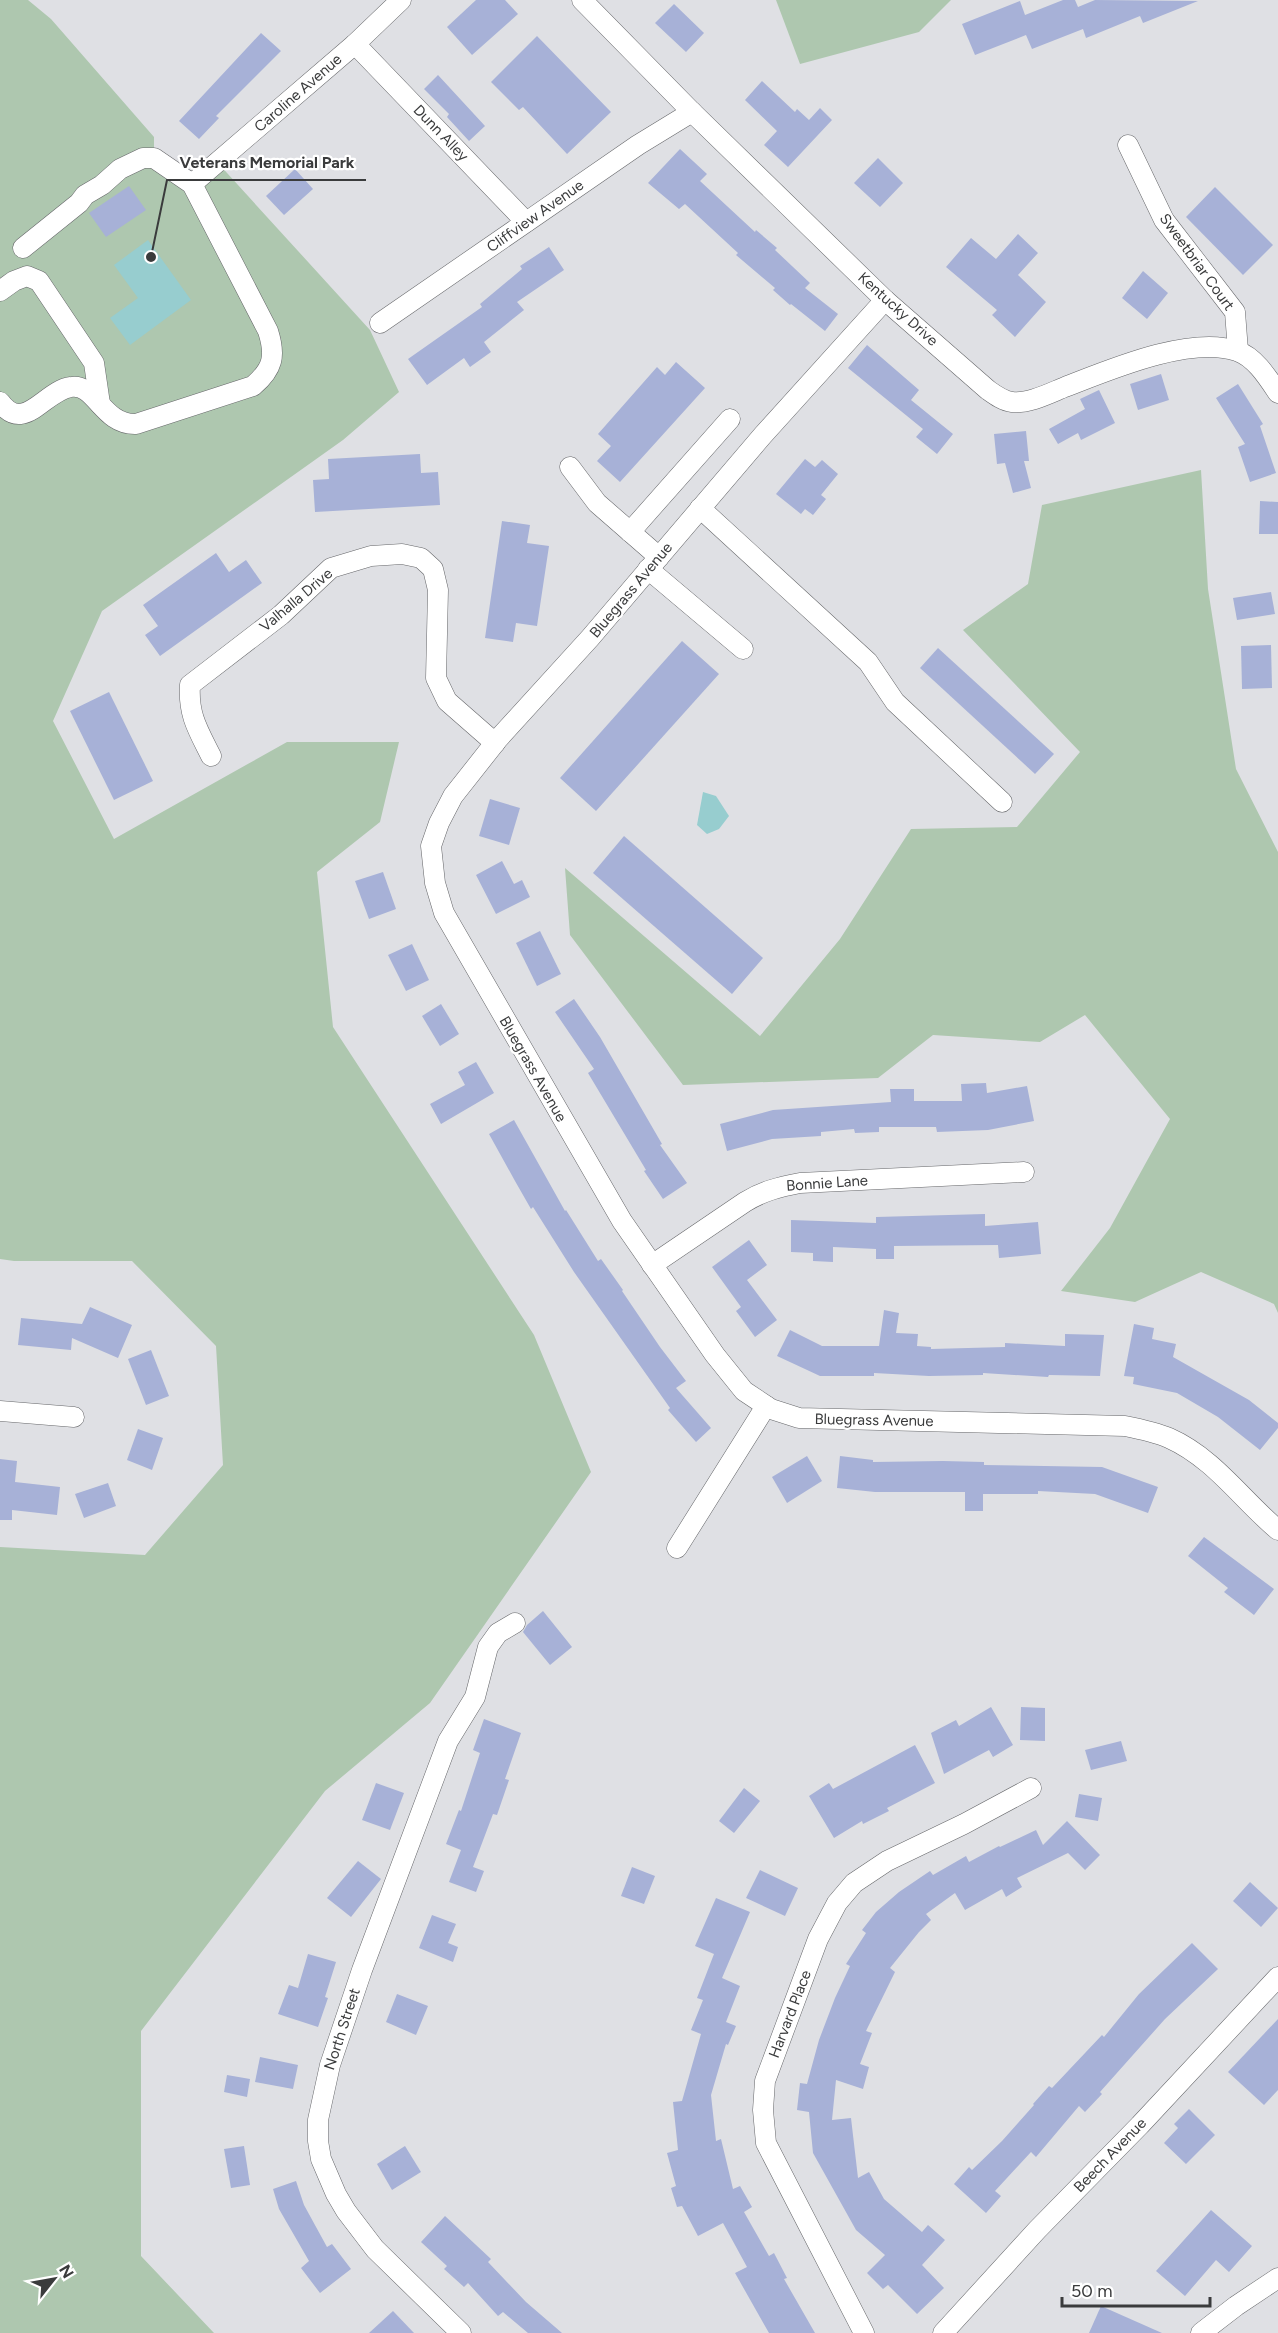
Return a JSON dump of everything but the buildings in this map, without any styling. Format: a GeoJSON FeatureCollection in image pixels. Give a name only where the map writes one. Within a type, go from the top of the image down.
{"type":"FeatureCollection","features":[{"type":"Feature","properties":{"kind":"street","name":"Caroline Avenue"},"geometry":{"type":"LineString","coordinates":[[192,184],[355,44],[402,0]]}},
{"type":"Feature","properties":{"kind":"street","name":"Kentucky Drive"},"geometry":{"type":"LineString","coordinates":[[582,0],[692,112],[885,300],[998,397],[1013,402],[1041,397],[1145,357],[1208,347],[1238,351]]}},
{"type":"Feature","properties":{"kind":"street","name":"Dunn Alley"},"geometry":{"type":"LineString","coordinates":[[355,44],[526,222]]}},
{"type":"Feature","properties":{"kind":"street","name":"Cliffview Avenue"},"geometry":{"type":"LineString","coordinates":[[380,323],[638,145],[692,112]]}},
{"type":"Feature","properties":{"kind":"street","name":"Sweetbriar Court"},"geometry":{"type":"LineString","coordinates":[[1128,145],[1164,220],[1235,312],[1238,351]]}},
{"type":"Feature","properties":{"kind":"street"},"geometry":{"type":"LineString","coordinates":[[0,402],[15,414],[27,413],[62,388],[74,386],[85,390],[112,418],[124,424],[136,424],[253,386],[262,378],[273,358],[273,346],[268,331],[192,184],[153,159],[143,158],[120,169],[102,185],[85,195],[80,203],[23,248]]}},
{"type":"Feature","properties":{"kind":"street"},"geometry":{"type":"LineString","coordinates":[[0,291],[14,281],[27,276],[39,281],[94,363],[99,404]]}},
{"type":"Feature","properties":{"kind":"street","name":"Bluegrass Avenue"},"geometry":{"type":"LineString","coordinates":[[885,300],[700,508],[590,638],[495,743],[453,796],[431,846],[432,864],[440,903],[622,1221],[715,1355],[744,1391],[766,1406],[799,1418],[1111,1426],[1153,1432],[1171,1439],[1204,1460],[1278,1530]]}},
{"type":"Feature","properties":{"kind":"street"},"geometry":{"type":"LineString","coordinates":[[1238,351],[1258,365],[1278,393]]}},
{"type":"Feature","properties":{"kind":"street"},"geometry":{"type":"LineString","coordinates":[[630,532],[730,419]]}},
{"type":"Feature","properties":{"kind":"street"},"geometry":{"type":"LineString","coordinates":[[570,467],[597,503],[630,532],[653,563],[743,649]]}},
{"type":"Feature","properties":{"kind":"street"},"geometry":{"type":"LineString","coordinates":[[700,508],[868,663],[895,702],[1002,802]]}},
{"type":"Feature","properties":{"kind":"street","name":"Valhalla Drive"},"geometry":{"type":"LineString","coordinates":[[211,756],[196,726],[189,704],[190,685],[281,615],[331,568],[371,556],[402,554],[422,558],[433,569],[438,590],[436,678],[447,701],[495,743]]}},
{"type":"Feature","properties":{"kind":"street","name":"Bonnie Lane"},"geometry":{"type":"LineString","coordinates":[[652,1265],[759,1193],[778,1187],[800,1183],[1024,1172]]}},
{"type":"Feature","properties":{"kind":"street"},"geometry":{"type":"LineString","coordinates":[[677,1548],[766,1406]]}},
{"type":"Feature","properties":{"kind":"street"},"geometry":{"type":"LineString","coordinates":[[0,1411],[74,1417]]}},
{"type":"Feature","properties":{"kind":"street","name":"North Street"},"geometry":{"type":"LineString","coordinates":[[461,2333],[375,2249],[346,2211],[321,2159],[318,2120],[330,2065],[362,1970],[448,1741],[475,1697],[488,1647],[498,1634],[515,1623]]}},
{"type":"Feature","properties":{"kind":"street","name":"Harvard Place"},"geometry":{"type":"LineString","coordinates":[[864,2333],[766,2143],[763,2110],[765,2081],[818,1939],[837,1902],[849,1888],[887,1861],[964,1824],[1031,1788]]}},
{"type":"Feature","properties":{"kind":"street","name":"Beech Avenue"},"geometry":{"type":"LineString","coordinates":[[943,2333],[1037,2230],[1140,2125],[1278,1977]]}},
{"type":"Feature","properties":{"kind":"street"},"geometry":{"type":"LineString","coordinates":[[1201,2333],[1278,2278]]}},
{"type":"Feature","properties":{"kind":"green space"},"geometry":{"type":"Polygon","coordinates":[[[0,0],[28,0],[51,19],[154,137],[154,159],[192,184],[217,162],[370,330],[399,392],[343,440],[102,611],[53,721],[114,839],[287,742],[399,742],[380,822],[317,872],[333,1027],[534,1335],[591,1472],[430,1703],[325,1791],[141,2031],[141,2256],[214,2333],[0,2333],[0,1547],[145,1555],[223,1465],[216,1346],[132,1261],[0,1259],[0,0]]]}},
{"type":"Feature","properties":{"kind":"green space"},"geometry":{"type":"Polygon","coordinates":[[[776,0],[951,0],[919,32],[800,64],[776,0]]]}},
{"type":"Feature","properties":{"kind":"green space"},"geometry":{"type":"Polygon","coordinates":[[[1201,470],[1208,589],[1236,769],[1278,852],[1278,1313],[1274,1304],[1201,1272],[1135,1302],[1061,1291],[1110,1228],[1170,1119],[1085,1015],[1040,1042],[933,1035],[878,1078],[683,1085],[570,935],[565,868],[760,1036],[840,939],[911,829],[1017,827],[1080,752],[963,630],[1028,584],[1042,505],[1201,470]]]}},
{"type":"Feature","properties":{"kind":"water"},"geometry":{"type":"Polygon","coordinates":[[[148,240],[191,300],[130,345],[110,318],[138,298],[114,265],[148,240]]]}},
{"type":"Feature","properties":{"kind":"water"},"geometry":{"type":"Polygon","coordinates":[[[703,792],[716,796],[729,816],[719,829],[707,834],[697,825],[703,792]]]}},
{"type":"Feature","properties":{"kind":"place","name":"Veterans Memorial Park"},"geometry":{"type":"Point","coordinates":[151,257]}}]}
